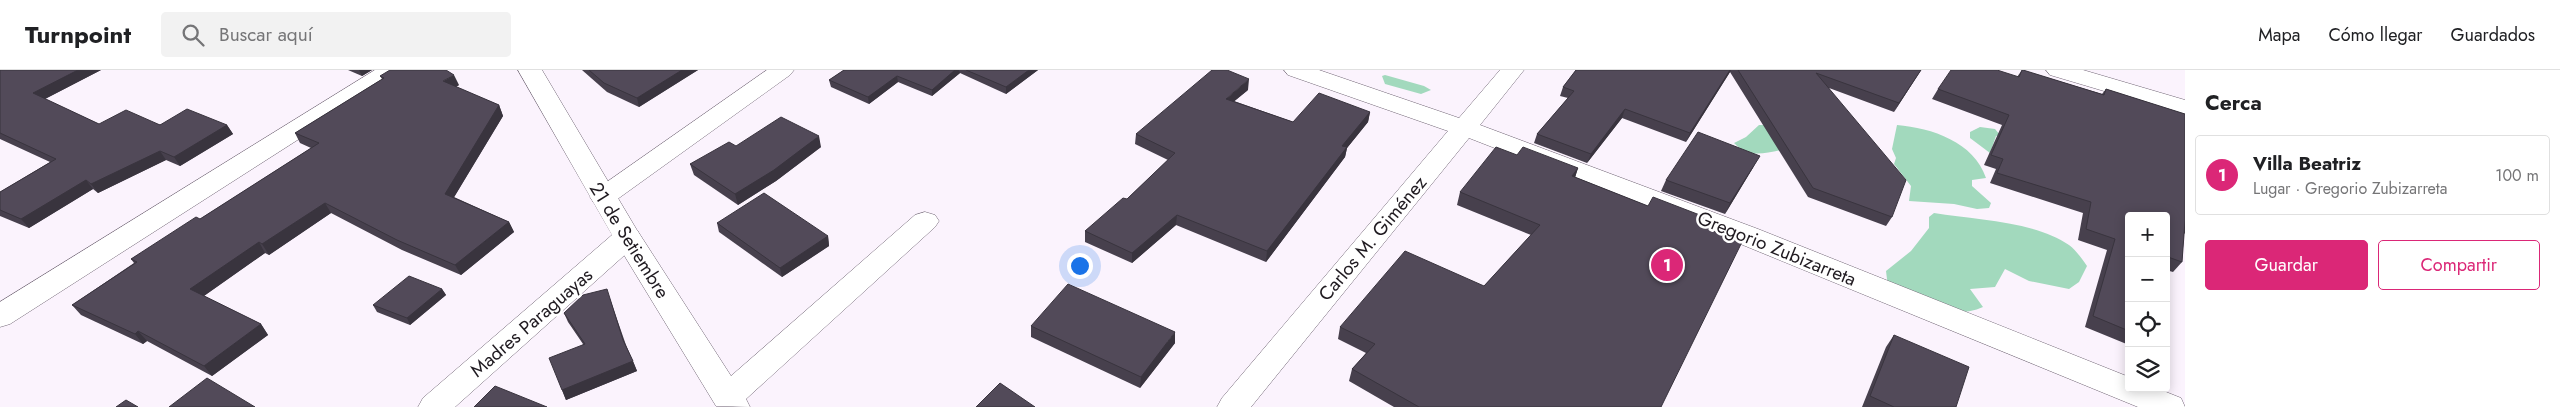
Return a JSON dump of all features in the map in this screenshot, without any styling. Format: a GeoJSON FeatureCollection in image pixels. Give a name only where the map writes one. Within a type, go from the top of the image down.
{"type":"FeatureCollection","features":[{"type":"Feature","properties":{"kind":"street"},"geometry":{"type":"LineString","coordinates":[[0,316],[390,70]]}},
{"type":"Feature","properties":{"kind":"street","name":"21 de Setiembre"},"geometry":{"type":"LineString","coordinates":[[530,70],[603,198],[730,402]]}},
{"type":"Feature","properties":{"kind":"street"},"geometry":{"type":"LineString","coordinates":[[603,198],[782,70]]}},
{"type":"Feature","properties":{"kind":"street","name":"Gregorio Zubizarreta"},"geometry":{"type":"LineString","coordinates":[[1296,70],[1463,128],[1748,236],[2170,407]]}},
{"type":"Feature","properties":{"kind":"street","name":"Carlos M. Giménez"},"geometry":{"type":"LineString","coordinates":[[1236,406],[1512,70]]}},
{"type":"Feature","properties":{"kind":"street"},"geometry":{"type":"LineString","coordinates":[[2058,70],[2185,108]]}},
{"type":"Feature","properties":{"kind":"street"},"geometry":{"type":"LineString","coordinates":[[730,402],[925,221]]}},
{"type":"Feature","properties":{"kind":"street","name":"Madres Paraguayas"},"geometry":{"type":"LineString","coordinates":[[434,407],[627,237]]}},
{"type":"Feature","properties":{"kind":"green space"},"geometry":{"type":"Polygon","coordinates":[[[1385,75],[1424,86],[1431,90],[1421,94],[1385,84],[1382,76],[1385,75]]]}},
{"type":"Feature","properties":{"kind":"green space"},"geometry":{"type":"Polygon","coordinates":[[[1759,125],[1773,125],[1788,149],[1759,154],[1746,152],[1734,143],[1746,137],[1759,125]]]}},
{"type":"Feature","properties":{"kind":"green space"},"geometry":{"type":"Polygon","coordinates":[[[1897,125],[1924,129],[1950,139],[1972,155],[1986,178],[1972,180],[1972,186],[1991,203],[1989,208],[1977,209],[1954,204],[1909,201],[1911,186],[1894,164],[1896,158],[1892,149],[1897,125]]]}},
{"type":"Feature","properties":{"kind":"green space"},"geometry":{"type":"Polygon","coordinates":[[[1980,127],[1995,129],[2000,135],[1996,136],[1990,153],[1970,138],[1970,132],[1980,127]]]}},
{"type":"Feature","properties":{"kind":"green space"},"geometry":{"type":"Polygon","coordinates":[[[1934,213],[2022,226],[2039,231],[2069,245],[2087,266],[2079,282],[2069,289],[2029,281],[2005,269],[1995,287],[1970,289],[1983,307],[1958,312],[1946,311],[1922,304],[1888,287],[1886,271],[1911,251],[1929,228],[1929,217],[1934,213]]]}},
{"type":"Feature","properties":{"kind":"building"},"geometry":{"type":"Polygon","coordinates":[[[0,70],[78,70],[33,93],[99,124],[126,110],[160,125],[187,109],[227,125],[174,157],[160,151],[91,184],[86,180],[21,219],[0,210],[0,192],[56,159],[0,133],[0,70]]]}},
{"type":"Feature","properties":{"kind":"building"},"geometry":{"type":"Polygon","coordinates":[[[390,70],[446,70],[454,75],[443,81],[499,105],[445,194],[509,222],[455,265],[397,240],[325,203],[262,244],[259,242],[190,289],[261,324],[204,366],[138,331],[135,334],[72,305],[137,262],[131,259],[196,217],[200,219],[319,143],[295,133],[384,78],[380,76],[390,70]]]}},
{"type":"Feature","properties":{"kind":"building"},"geometry":{"type":"Polygon","coordinates":[[[589,70],[682,70],[637,98],[604,83],[589,70]]]}},
{"type":"Feature","properties":{"kind":"building"},"geometry":{"type":"Polygon","coordinates":[[[844,70],[955,70],[932,90],[897,76],[868,97],[829,80],[844,70]]]}},
{"type":"Feature","properties":{"kind":"building"},"geometry":{"type":"Polygon","coordinates":[[[966,70],[1029,70],[1006,87],[966,70]]]}},
{"type":"Feature","properties":{"kind":"building"},"geometry":{"type":"Polygon","coordinates":[[[1212,70],[1227,70],[1249,79],[1226,99],[1293,122],[1319,93],[1370,112],[1342,146],[1347,147],[1267,251],[1177,215],[1132,253],[1085,231],[1123,198],[1127,199],[1175,153],[1136,134],[1212,70]]]}},
{"type":"Feature","properties":{"kind":"building"},"geometry":{"type":"Polygon","coordinates":[[[1576,70],[1730,70],[1690,133],[1625,109],[1591,154],[1537,134],[1574,91],[1563,87],[1576,70]]]}},
{"type":"Feature","properties":{"kind":"building"},"geometry":{"type":"Polygon","coordinates":[[[1738,70],[1921,70],[1899,103],[1816,73],[1906,180],[1892,217],[1813,188],[1738,70]]]}},
{"type":"Feature","properties":{"kind":"building"},"geometry":{"type":"Polygon","coordinates":[[[1951,70],[1997,70],[2019,77],[2023,70],[2104,95],[2106,89],[2185,114],[2185,221],[2182,262],[2170,258],[2170,212],[2125,212],[2125,329],[2093,316],[2115,239],[2086,229],[2091,202],[1997,173],[2003,159],[1991,155],[2009,115],[1938,89],[1951,70]]]}},
{"type":"Feature","properties":{"kind":"building"},"geometry":{"type":"Polygon","coordinates":[[[781,117],[819,136],[774,170],[735,194],[690,164],[729,142],[736,146],[781,117]]]}},
{"type":"Feature","properties":{"kind":"building"},"geometry":{"type":"Polygon","coordinates":[[[1698,132],[1760,156],[1730,203],[1666,180],[1698,132]]]}},
{"type":"Feature","properties":{"kind":"building"},"geometry":{"type":"Polygon","coordinates":[[[1496,147],[1517,155],[1523,147],[1578,168],[1572,176],[1648,206],[1653,197],[1718,222],[1713,231],[1742,242],[1661,407],[1419,407],[1352,369],[1375,344],[1340,327],[1405,251],[1484,286],[1540,225],[1460,192],[1496,147]]]}},
{"type":"Feature","properties":{"kind":"building"},"geometry":{"type":"Polygon","coordinates":[[[764,193],[828,236],[780,268],[717,223],[764,193]]]}},
{"type":"Feature","properties":{"kind":"building"},"geometry":{"type":"Polygon","coordinates":[[[409,276],[442,289],[407,318],[373,305],[409,276]]]}},
{"type":"Feature","properties":{"kind":"building"},"geometry":{"type":"Polygon","coordinates":[[[1068,284],[1175,332],[1141,377],[1031,326],[1068,284]]]}},
{"type":"Feature","properties":{"kind":"building"},"geometry":{"type":"Polygon","coordinates":[[[607,289],[623,340],[633,361],[562,390],[549,358],[585,344],[564,313],[583,295],[607,289]]]}},
{"type":"Feature","properties":{"kind":"building"},"geometry":{"type":"Polygon","coordinates":[[[1894,335],[1969,367],[1956,407],[1894,407],[1870,396],[1894,335]]]}},
{"type":"Feature","properties":{"kind":"building"},"geometry":{"type":"Polygon","coordinates":[[[207,378],[255,407],[169,407],[207,378]]]}},
{"type":"Feature","properties":{"kind":"building"},"geometry":{"type":"Polygon","coordinates":[[[1000,383],[1035,407],[976,407],[1000,383]]]}},
{"type":"Feature","properties":{"kind":"building"},"geometry":{"type":"Polygon","coordinates":[[[495,386],[547,407],[474,407],[495,386]]]}},
{"type":"Feature","properties":{"kind":"building"},"geometry":{"type":"Polygon","coordinates":[[[126,400],[138,407],[116,407],[126,400]]]}},
{"type":"Feature","properties":{"kind":"place","name":"Villa Beatriz"},"geometry":{"type":"Point","coordinates":[1667,265]}}]}
